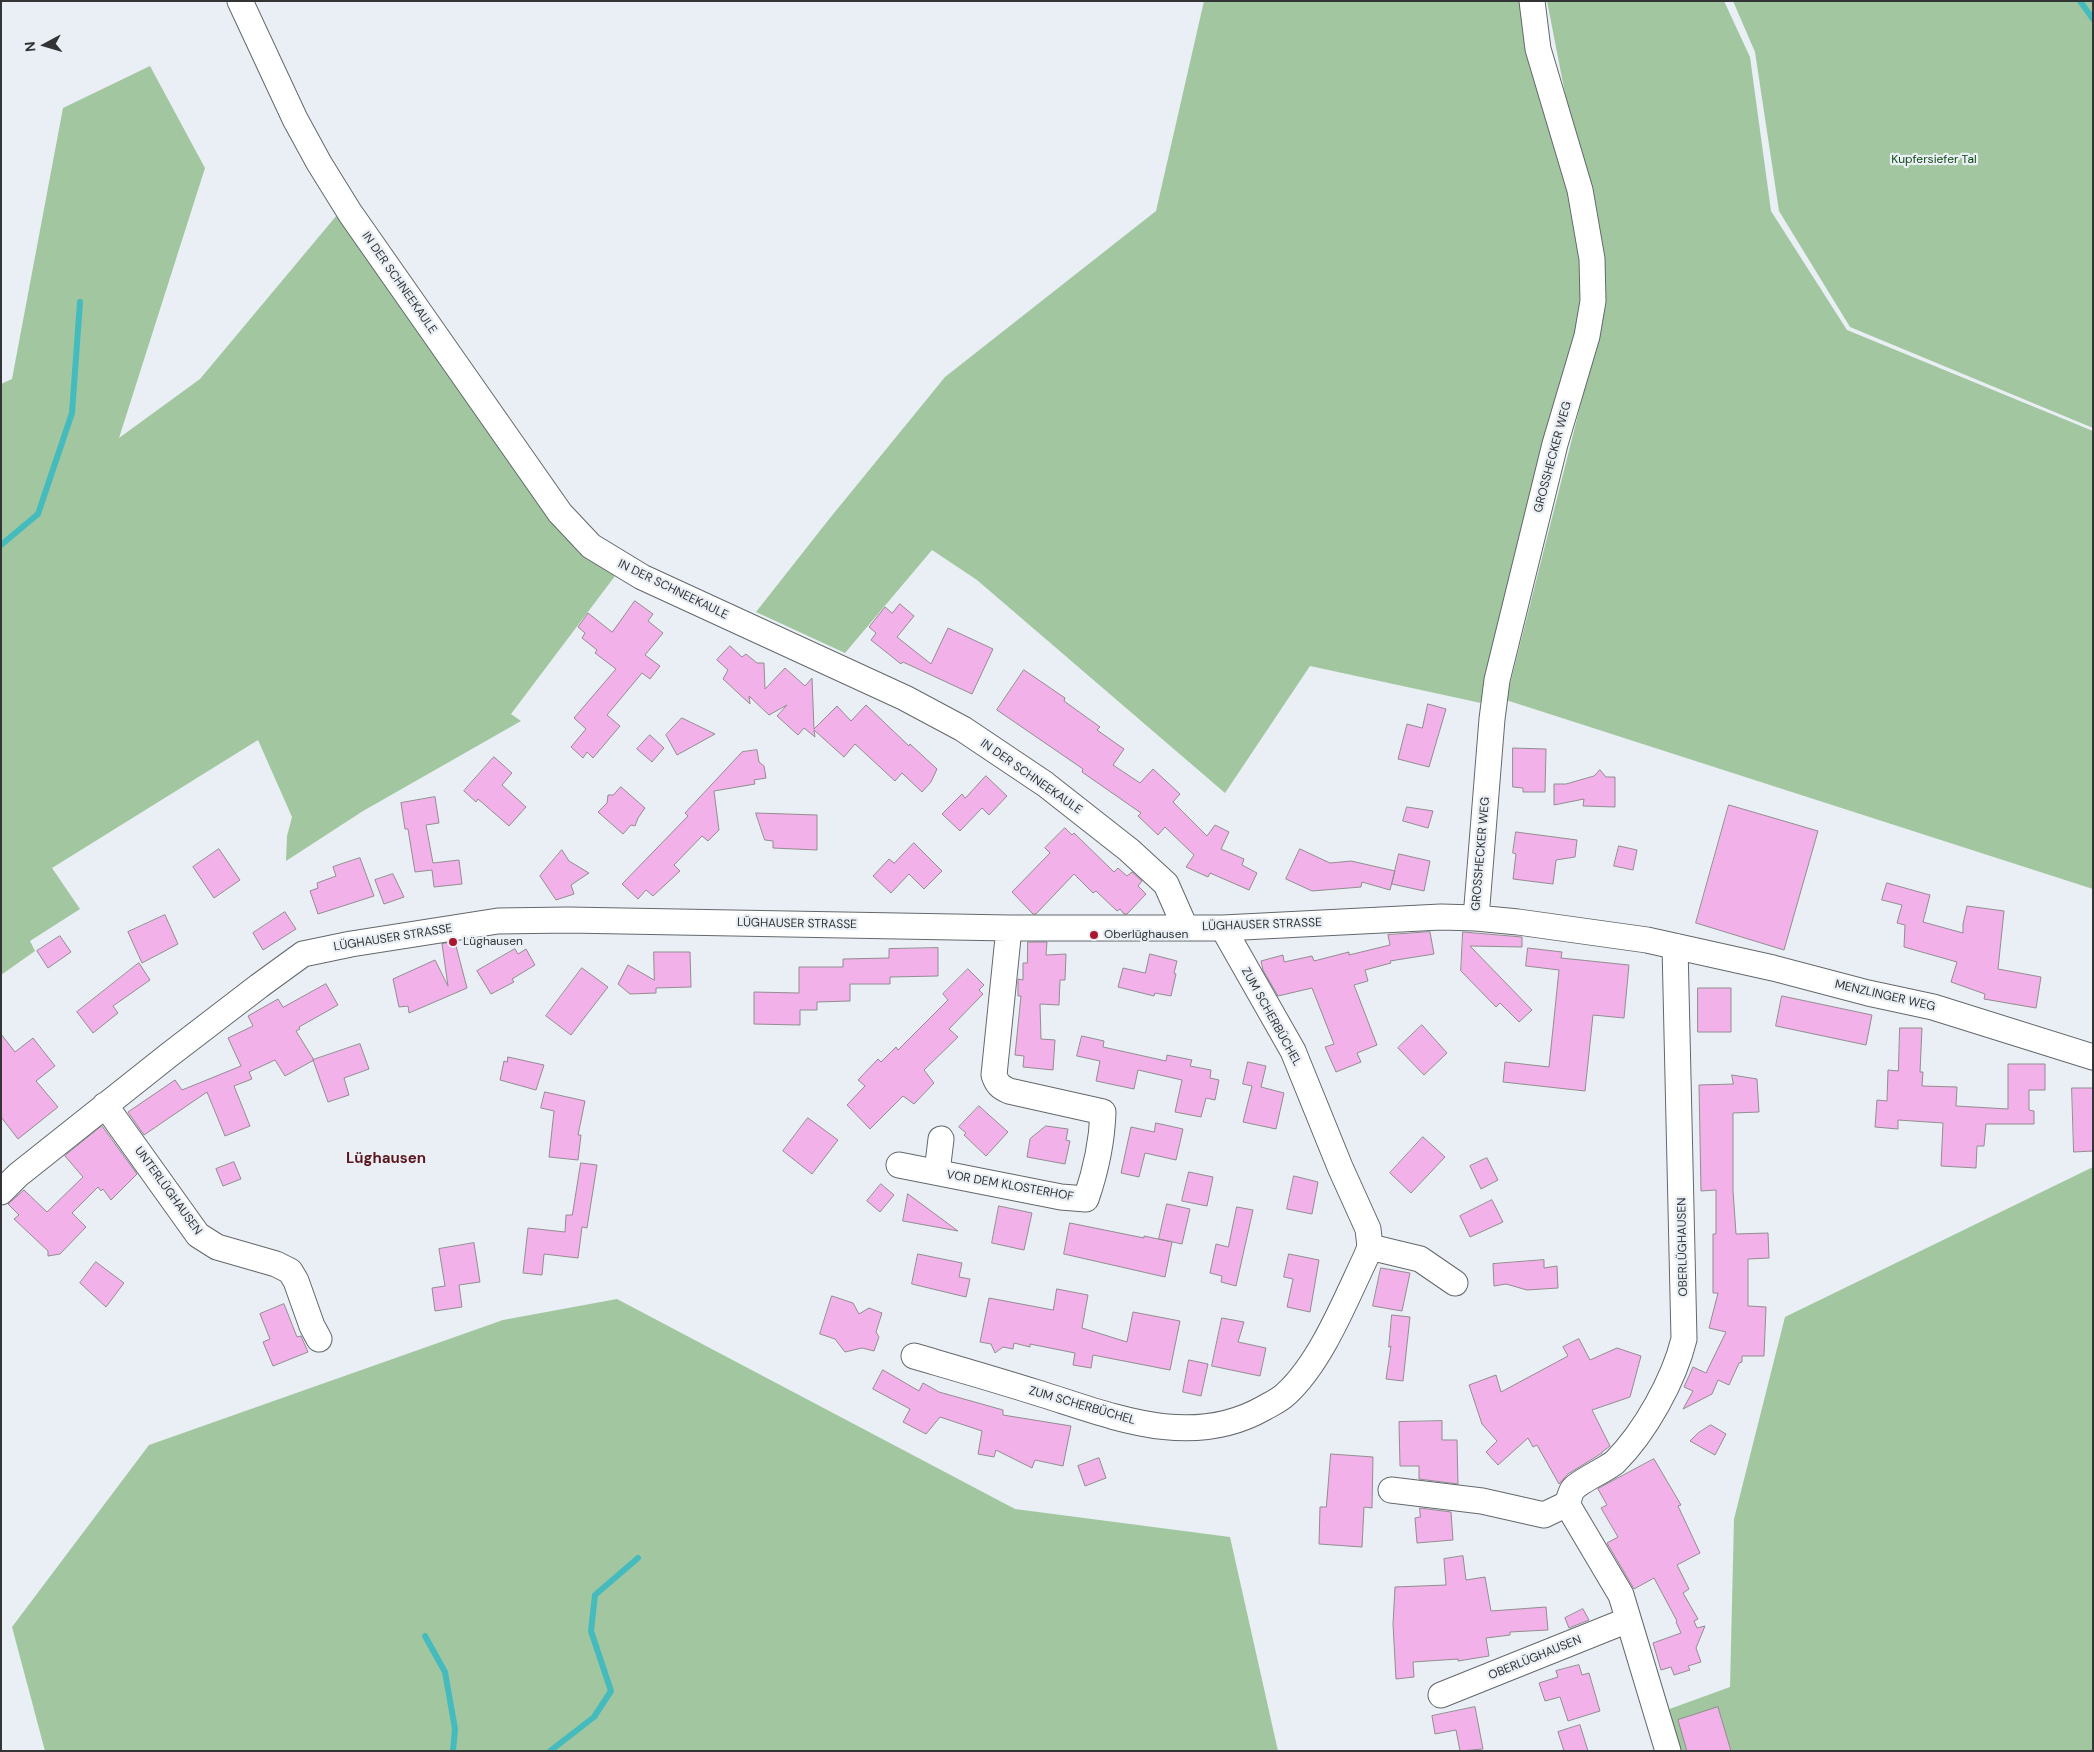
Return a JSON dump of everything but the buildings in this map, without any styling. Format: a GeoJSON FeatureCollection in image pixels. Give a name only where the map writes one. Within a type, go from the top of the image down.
{"type":"FeatureCollection","features":[{"type":"Feature","properties":{"kind":"street","name":"IN DER SCHNEEKAULE"},"geometry":{"type":"LineString","coordinates":[[240,1],[295,119],[319,163],[350,213],[560,513],[592,546],[642,577],[905,698],[963,729],[1045,784],[1130,850],[1166,884],[1185,927]]}},
{"type":"Feature","properties":{"kind":"street","name":"GROSSHECKER WEG"},"geometry":{"type":"LineString","coordinates":[[1476,918],[1492,719],[1497,680],[1555,444],[1587,336],[1593,301],[1592,259],[1580,190],[1538,49],[1532,1]]}},
{"type":"Feature","properties":{"kind":"street","name":"LÜGHAUSER STRASSE"},"geometry":{"type":"LineString","coordinates":[[1,1192],[18,1175],[105,1105],[258,986],[303,954],[351,944],[508,921],[590,920],[1009,928],[1223,928],[1441,917],[1476,918],[1647,940],[1675,946]]}},
{"type":"Feature","properties":{"kind":"street","name":"VOR DEM KLOSTERHOF"},"geometry":{"type":"LineString","coordinates":[[899,1165],[1061,1197],[1086,1199],[1094,1176],[1102,1137],[1103,1112],[1009,1091],[1001,1088],[996,1083],[994,1075],[1009,928]]}},
{"type":"Feature","properties":{"kind":"street","name":"ZUM SCHERBÜCHEL"},"geometry":{"type":"LineString","coordinates":[[914,1356],[1109,1416],[1146,1424],[1182,1428],[1216,1427],[1250,1416],[1285,1396],[1308,1370],[1352,1288],[1370,1247],[1368,1229],[1340,1167],[1293,1051],[1223,928]]}},
{"type":"Feature","properties":{"kind":"street","name":"MENZLINGER WEG"},"geometry":{"type":"LineString","coordinates":[[1675,946],[1933,1007],[2093,1057]]}},
{"type":"Feature","properties":{"kind":"street","name":"OBERLÜGHAUSEN"},"geometry":{"type":"LineString","coordinates":[[1567,1504],[1573,1489],[1613,1463],[1629,1447],[1666,1390],[1679,1360],[1684,1339],[1675,946]]}},
{"type":"Feature","properties":{"kind":"street","name":"UNTERLÜGHAUSEN"},"geometry":{"type":"LineString","coordinates":[[105,1105],[198,1235],[216,1247],[276,1264],[290,1271],[296,1281],[312,1326],[320,1338]]}},
{"type":"Feature","properties":{"kind":"street","name":"VOR DEM KLOSTERHOF"},"geometry":{"type":"LineString","coordinates":[[937,1172],[941,1138]]}},
{"type":"Feature","properties":{"kind":"street"},"geometry":{"type":"LineString","coordinates":[[1370,1247],[1420,1259],[1455,1283]]}},
{"type":"Feature","properties":{"kind":"street"},"geometry":{"type":"LineString","coordinates":[[1391,1490],[1482,1501],[1544,1515],[1567,1504],[1621,1595],[1668,1751]]}},
{"type":"Feature","properties":{"kind":"street","name":"OBERLÜGHAUSEN"},"geometry":{"type":"LineString","coordinates":[[1441,1696],[1628,1620]]}},
{"type":"Feature","properties":{"kind":"green space"},"geometry":{"type":"Polygon","coordinates":[[[1204,1],[1524,1],[1553,117],[1572,210],[1587,308],[1526,515],[1504,597],[1481,703],[1310,666],[1225,793],[977,580],[932,550],[845,653],[756,612],[945,377],[1156,211],[1204,1]]]}},
{"type":"Feature","properties":{"kind":"green space"},"geometry":{"type":"Polygon","coordinates":[[[1547,1],[1724,1],[1750,57],[1771,211],[1847,330],[2093,431],[2093,889],[1506,700],[1606,304],[1547,1]]]}},
{"type":"Feature","properties":{"kind":"green space","name":"Kupfersiefer Tal"},"geometry":{"type":"Polygon","coordinates":[[[1733,1],[2093,1],[2093,428],[1850,327],[1779,211],[1755,52],[1733,1]]]}},
{"type":"Feature","properties":{"kind":"green space"},"geometry":{"type":"Polygon","coordinates":[[[150,66],[205,168],[119,438],[200,379],[337,215],[541,505],[579,553],[615,576],[511,714],[521,721],[363,811],[286,861],[287,836],[292,817],[258,740],[52,868],[80,909],[30,941],[35,951],[1,975],[1,384],[12,379],[63,108],[150,66]]]}},
{"type":"Feature","properties":{"kind":"green space"},"geometry":{"type":"Polygon","coordinates":[[[2093,1167],[2093,1751],[1677,1751],[1664,1711],[1730,1687],[1734,1519],[1785,1317],[2093,1167]]]}},
{"type":"Feature","properties":{"kind":"green space"},"geometry":{"type":"Polygon","coordinates":[[[617,1299],[1015,1509],[1230,1537],[1278,1751],[45,1751],[12,1627],[149,1445],[503,1320],[617,1299]]]}},
{"type":"Feature","properties":{"kind":"waterway"},"geometry":{"type":"LineString","coordinates":[[2080,1],[2093,19]]}},
{"type":"Feature","properties":{"kind":"waterway"},"geometry":{"type":"LineString","coordinates":[[1,545],[38,514],[72,413],[80,302]]}},
{"type":"Feature","properties":{"kind":"waterway"},"geometry":{"type":"LineString","coordinates":[[550,1751],[594,1717],[611,1691],[591,1631],[595,1595],[638,1558]]}},
{"type":"Feature","properties":{"kind":"waterway"},"geometry":{"type":"LineString","coordinates":[[425,1636],[445,1672],[455,1729],[453,1751]]}},
{"type":"Feature","properties":{"kind":"place","name":"Oberlüghausen"},"geometry":{"type":"Point","coordinates":[1094,935]}},
{"type":"Feature","properties":{"kind":"place","name":"Lüghausen"},"geometry":{"type":"Point","coordinates":[453,942]}},
{"type":"Feature","properties":{"kind":"district","name":"Lüghausen"},"geometry":{"type":"Point","coordinates":[386,1159]}}]}
